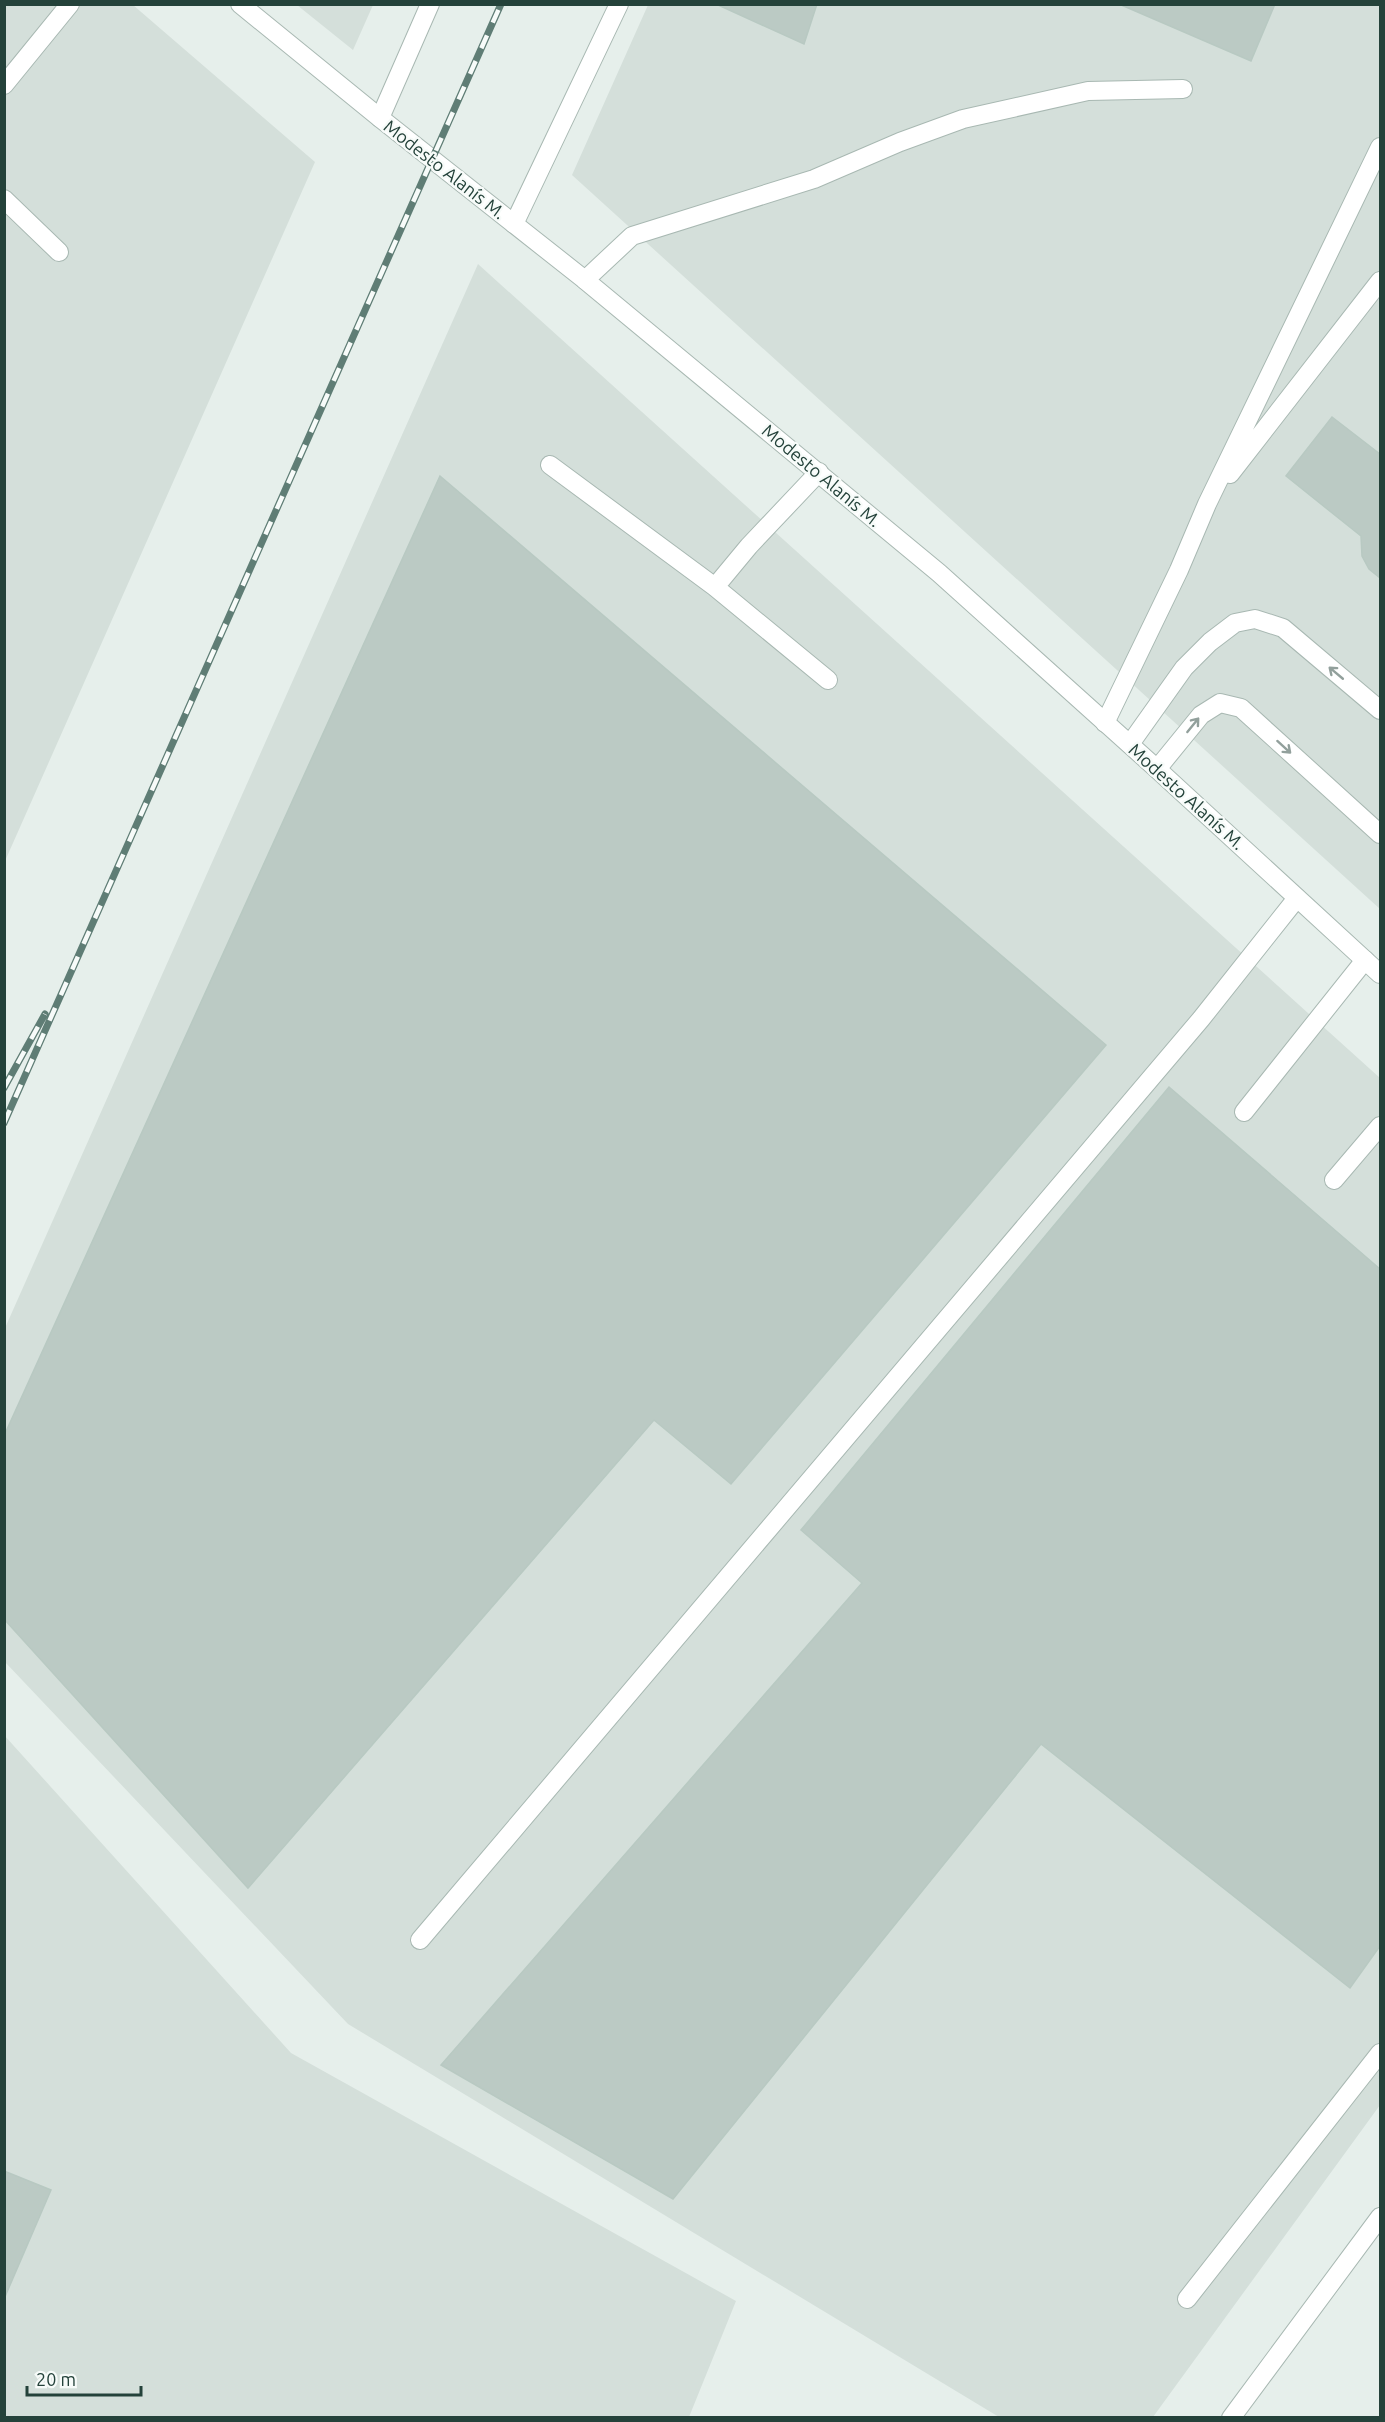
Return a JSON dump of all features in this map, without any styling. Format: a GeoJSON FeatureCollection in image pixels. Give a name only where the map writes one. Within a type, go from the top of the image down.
{"type":"FeatureCollection","features":[{"type":"Feature","properties":{"kind":"street"},"geometry":{"type":"LineString","coordinates":[[4,85],[69,4]]}},
{"type":"Feature","properties":{"kind":"street","name":"Modesto Alanís M."},"geometry":{"type":"LineString","coordinates":[[240,4],[585,280],[939,573],[1130,744],[1380,974]]}},
{"type":"Feature","properties":{"kind":"street"},"geometry":{"type":"LineString","coordinates":[[380,118],[430,4]]}},
{"type":"Feature","properties":{"kind":"street"},"geometry":{"type":"LineString","coordinates":[[514,224],[619,4]]}},
{"type":"Feature","properties":{"kind":"street"},"geometry":{"type":"LineString","coordinates":[[585,280],[632,236],[814,178],[963,119],[1088,91],[1183,88]]}},
{"type":"Feature","properties":{"kind":"street"},"geometry":{"type":"LineString","coordinates":[[1106,723],[1179,570],[1207,504],[1380,147]]}},
{"type":"Feature","properties":{"kind":"street"},"geometry":{"type":"LineString","coordinates":[[4,198],[59,252]]}},
{"type":"Feature","properties":{"kind":"street"},"geometry":{"type":"LineString","coordinates":[[1207,504],[1380,281]]}},
{"type":"Feature","properties":{"kind":"street"},"geometry":{"type":"LineString","coordinates":[[550,465],[715,587],[828,680]]}},
{"type":"Feature","properties":{"kind":"street"},"geometry":{"type":"LineString","coordinates":[[715,587],[749,546],[819,472]]}},
{"type":"Feature","properties":{"kind":"street"},"geometry":{"type":"LineString","coordinates":[[1130,744],[1184,668],[1210,642],[1235,623],[1255,619],[1282,628],[1380,710]]}},
{"type":"Feature","properties":{"kind":"street"},"geometry":{"type":"LineString","coordinates":[[1157,769],[1201,715],[1220,703],[1241,708],[1380,834]]}},
{"type":"Feature","properties":{"kind":"street"},"geometry":{"type":"LineString","coordinates":[[420,1940],[1201,1019],[1297,898]]}},
{"type":"Feature","properties":{"kind":"street"},"geometry":{"type":"LineString","coordinates":[[1244,1112],[1365,960]]}},
{"type":"Feature","properties":{"kind":"street"},"geometry":{"type":"LineString","coordinates":[[1334,1180],[1380,1125]]}},
{"type":"Feature","properties":{"kind":"street"},"geometry":{"type":"LineString","coordinates":[[1187,2299],[1380,2053]]}},
{"type":"Feature","properties":{"kind":"street"},"geometry":{"type":"LineString","coordinates":[[1231,2418],[1380,2217]]}},
{"type":"Feature","properties":{"kind":"shaded area"},"geometry":{"type":"Polygon","coordinates":[[[373,4],[353,50],[297,5],[373,4]]]}},
{"type":"Feature","properties":{"kind":"shaded area"},"geometry":{"type":"Polygon","coordinates":[[[5,5],[133,5],[315,162],[5,861],[5,5]]]}},
{"type":"Feature","properties":{"kind":"shaded area"},"geometry":{"type":"Polygon","coordinates":[[[648,5],[1380,5],[1380,909],[572,175],[648,5]]]}},
{"type":"Feature","properties":{"kind":"shaded area"},"geometry":{"type":"Polygon","coordinates":[[[478,264],[1380,1078],[1380,2105],[1153,2417],[999,2417],[348,2024],[5,1662],[5,1328],[478,264]]]}},
{"type":"Feature","properties":{"kind":"shaded area"},"geometry":{"type":"Polygon","coordinates":[[[4,1735],[291,2053],[736,2301],[689,2417],[5,2417],[4,1735]]]}},
{"type":"Feature","properties":{"kind":"building"},"geometry":{"type":"Polygon","coordinates":[[[716,4],[817,4],[804,44],[716,4]]]}},
{"type":"Feature","properties":{"kind":"building"},"geometry":{"type":"Polygon","coordinates":[[[1119,4],[1275,4],[1251,61],[1119,4]]]}},
{"type":"Feature","properties":{"kind":"building"},"geometry":{"type":"Polygon","coordinates":[[[1332,417],[1380,454],[1380,578],[1369,569],[1362,556],[1361,536],[1286,476],[1332,417]]]}},
{"type":"Feature","properties":{"kind":"building"},"geometry":{"type":"Polygon","coordinates":[[[440,476],[1106,1045],[731,1484],[654,1420],[248,1888],[4,1619],[4,1436],[440,476]]]}},
{"type":"Feature","properties":{"kind":"building"},"geometry":{"type":"Polygon","coordinates":[[[1169,1087],[1380,1269],[1380,1946],[1350,1988],[1041,1744],[673,2199],[441,2065],[862,1583],[801,1530],[1169,1087]]]}},
{"type":"Feature","properties":{"kind":"building"},"geometry":{"type":"Polygon","coordinates":[[[4,2171],[51,2190],[4,2299],[4,2171]]]}},
{"type":"Feature","properties":{"kind":"railway"},"geometry":{"type":"LineString","coordinates":[[4,1123],[501,4]]}},
{"type":"Feature","properties":{"kind":"railway"},"geometry":{"type":"LineString","coordinates":[[4,1088],[45,1014]]}}]}
